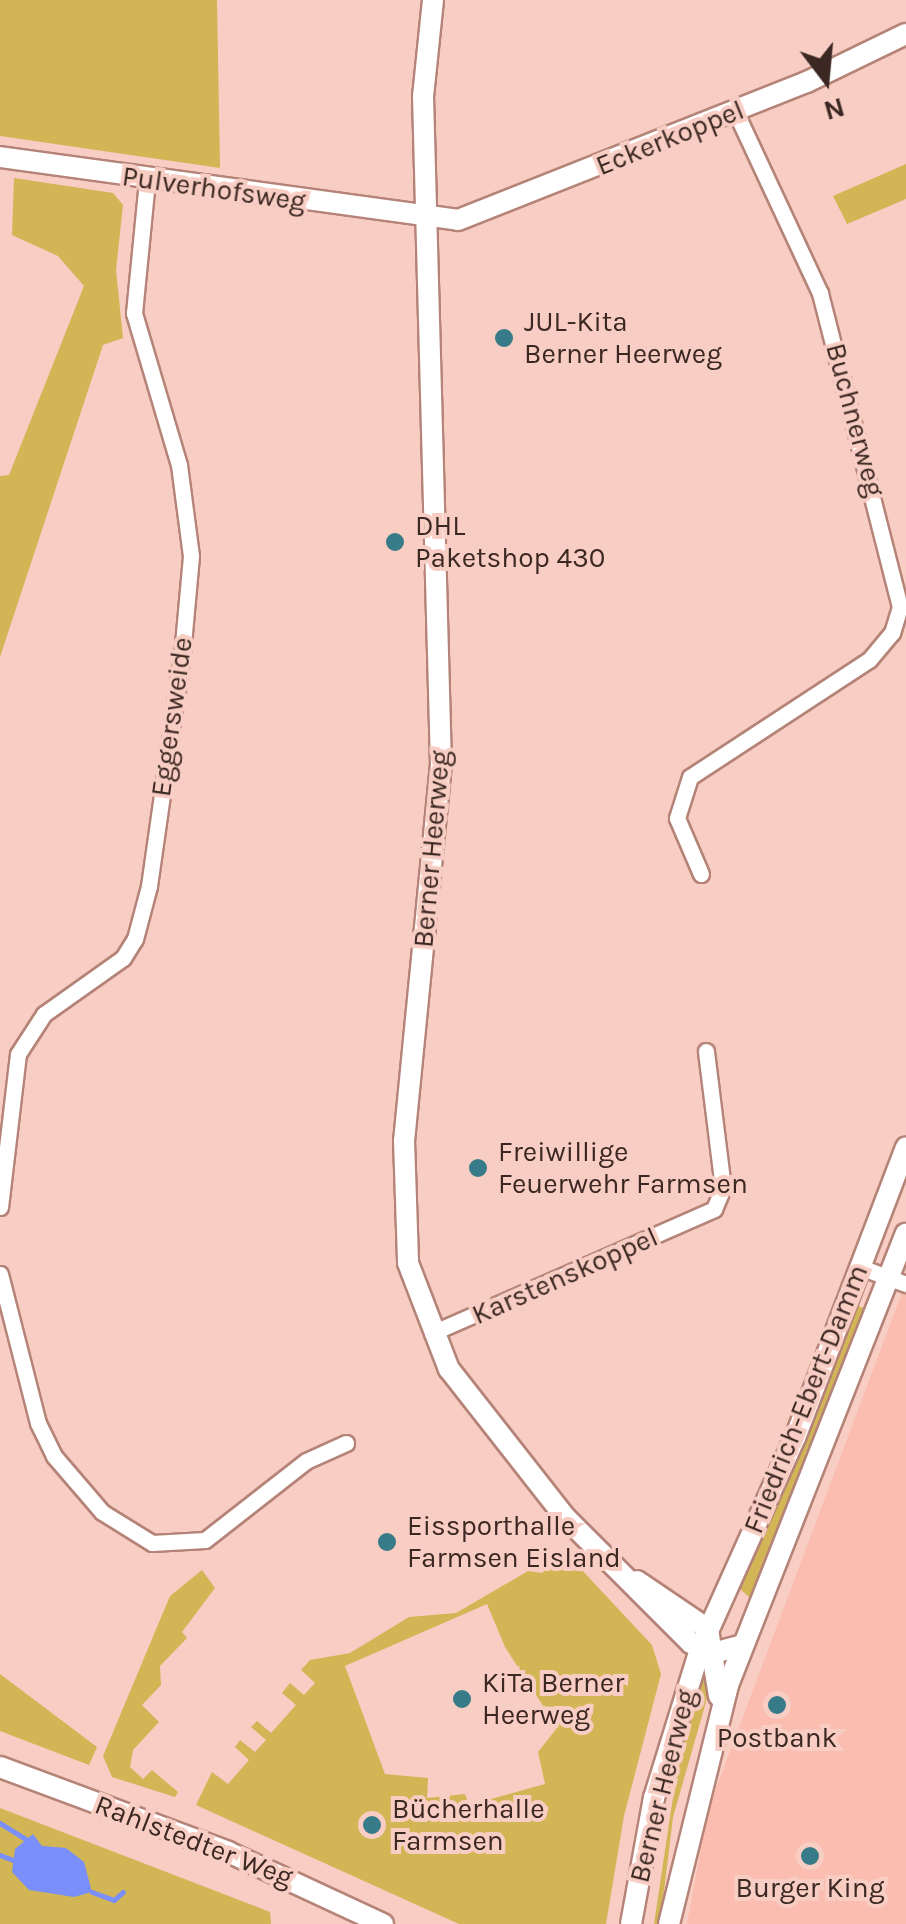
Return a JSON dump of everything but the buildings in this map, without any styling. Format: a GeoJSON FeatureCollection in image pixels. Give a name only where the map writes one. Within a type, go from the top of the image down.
{"type":"FeatureCollection","features":[{"type":"Feature","properties":{"kind":"street","name":"Berner Heerweg"},"geometry":{"type":"LineString","coordinates":[[433,0],[424,65],[441,780],[402,1198],[408,1263],[432,1333],[469,1398],[616,1569],[709,1643],[719,1723]]}},
{"type":"Feature","properties":{"kind":"street","name":"Eckerkoppel"},"geometry":{"type":"LineString","coordinates":[[428,218],[476,216],[736,111],[906,34]]}},
{"type":"Feature","properties":{"kind":"street","name":"Buchnerweg"},"geometry":{"type":"LineString","coordinates":[[701,874],[677,818],[690,777],[869,660],[892,633],[900,607],[820,294],[736,111]]}},
{"type":"Feature","properties":{"kind":"street","name":"Pulverhofsweg"},"geometry":{"type":"LineString","coordinates":[[0,157],[428,218]]}},
{"type":"Feature","properties":{"kind":"street","name":"Eggersweide"},"geometry":{"type":"LineString","coordinates":[[0,1207],[18,1054],[33,1024],[122,958],[134,938],[149,886],[182,655],[190,556],[179,466],[134,313],[147,180]]}},
{"type":"Feature","properties":{"kind":"street","name":"Karstenskoppel"},"geometry":{"type":"LineString","coordinates":[[432,1333],[714,1210],[723,1188],[706,1051]]}},
{"type":"Feature","properties":{"kind":"street","name":"Friedrich-Ebert-Damm"},"geometry":{"type":"LineString","coordinates":[[709,1643],[795,1438],[906,1148]]}},
{"type":"Feature","properties":{"kind":"street","name":"Friedrich-Ebert-Damm"},"geometry":{"type":"LineString","coordinates":[[743,1644],[897,1281],[906,1234]]}},
{"type":"Feature","properties":{"kind":"street"},"geometry":{"type":"LineString","coordinates":[[860,1267],[897,1281]]}},
{"type":"Feature","properties":{"kind":"street"},"geometry":{"type":"LineString","coordinates":[[0,1274],[38,1423],[54,1456],[102,1512],[152,1542],[205,1540],[306,1461],[346,1443]]}},
{"type":"Feature","properties":{"kind":"street","name":"Berner Heerweg"},"geometry":{"type":"LineString","coordinates":[[631,1924],[654,1798],[709,1643]]}},
{"type":"Feature","properties":{"kind":"street"},"geometry":{"type":"LineString","coordinates":[[709,1643],[743,1644]]}},
{"type":"Feature","properties":{"kind":"street","name":"Berner Heerweg"},"geometry":{"type":"LineString","coordinates":[[669,1924],[719,1723],[743,1644]]}},
{"type":"Feature","properties":{"kind":"street","name":"Rahlstedter Weg"},"geometry":{"type":"LineString","coordinates":[[0,1768],[228,1852],[383,1924]]}},
{"type":"Feature","properties":{"kind":"shaded area"},"geometry":{"type":"Polygon","coordinates":[[[0,0],[217,0],[220,168],[0,136],[0,0]]]}},
{"type":"Feature","properties":{"kind":"shaded area"},"geometry":{"type":"Polygon","coordinates":[[[906,164],[906,199],[847,224],[833,196],[906,164]]]}},
{"type":"Feature","properties":{"kind":"shaded area"},"geometry":{"type":"Polygon","coordinates":[[[14,178],[113,193],[123,205],[116,270],[123,338],[103,345],[0,657],[0,476],[9,475],[84,286],[58,256],[12,235],[14,178]]]}},
{"type":"Feature","properties":{"kind":"shaded area"},"geometry":{"type":"Polygon","coordinates":[[[906,1282],[906,1924],[687,1924],[708,1810],[906,1282]]]}},
{"type":"Feature","properties":{"kind":"shaded area"},"geometry":{"type":"Polygon","coordinates":[[[856,1305],[866,1309],[752,1600],[736,1585],[856,1305]]]}},
{"type":"Feature","properties":{"kind":"shaded area"},"geometry":{"type":"Polygon","coordinates":[[[564,1551],[652,1645],[661,1674],[624,1816],[606,1924],[459,1924],[196,1805],[212,1772],[228,1784],[249,1760],[235,1747],[240,1740],[255,1752],[266,1740],[251,1727],[257,1721],[271,1733],[296,1705],[282,1693],[290,1683],[304,1695],[315,1683],[301,1670],[310,1660],[350,1653],[409,1617],[456,1613],[528,1571],[542,1573],[564,1551]],[[487,1604],[345,1666],[385,1774],[428,1778],[427,1798],[465,1794],[469,1805],[545,1784],[538,1752],[557,1728],[556,1716],[549,1715],[505,1647],[487,1604]]]}},
{"type":"Feature","properties":{"kind":"shaded area"},"geometry":{"type":"Polygon","coordinates":[[[202,1570],[215,1588],[182,1632],[187,1638],[160,1666],[161,1685],[142,1705],[159,1722],[133,1750],[130,1767],[143,1779],[152,1770],[178,1792],[175,1797],[112,1777],[103,1756],[170,1596],[202,1570]]]}},
{"type":"Feature","properties":{"kind":"shaded area"},"geometry":{"type":"Polygon","coordinates":[[[706,1660],[710,1688],[673,1817],[660,1924],[654,1924],[683,1730],[706,1660]]]}},
{"type":"Feature","properties":{"kind":"shaded area"},"geometry":{"type":"Polygon","coordinates":[[[0,1674],[97,1747],[89,1765],[0,1731],[0,1674]]]}},
{"type":"Feature","properties":{"kind":"shaded area"},"geometry":{"type":"Polygon","coordinates":[[[0,1808],[270,1912],[271,1924],[0,1924],[0,1808]]]}},
{"type":"Feature","properties":{"kind":"water"},"geometry":{"type":"Polygon","coordinates":[[[33,1834],[42,1846],[66,1848],[84,1862],[92,1892],[74,1897],[29,1890],[12,1872],[15,1849],[33,1834]]]}},
{"type":"Feature","properties":{"kind":"waterway"},"geometry":{"type":"LineString","coordinates":[[0,1823],[26,1839]]}},
{"type":"Feature","properties":{"kind":"waterway"},"geometry":{"type":"LineString","coordinates":[[0,1855],[13,1860]]}},
{"type":"Feature","properties":{"kind":"waterway"},"geometry":{"type":"LineString","coordinates":[[92,1892],[114,1900],[123,1892]]}},
{"type":"Feature","properties":{"kind":"place","name":"JUL-Kita Berner Heerweg"},"geometry":{"type":"Point","coordinates":[504,338]}},
{"type":"Feature","properties":{"kind":"place","name":"DHL Paketshop 430"},"geometry":{"type":"Point","coordinates":[395,542]}},
{"type":"Feature","properties":{"kind":"place","name":"Freiwillige Feuerwehr Farmsen"},"geometry":{"type":"Point","coordinates":[478,1168]}},
{"type":"Feature","properties":{"kind":"place","name":"Eissporthalle Farmsen Eisland"},"geometry":{"type":"Point","coordinates":[387,1542]}},
{"type":"Feature","properties":{"kind":"place","name":"KiTa Berner Heerweg"},"geometry":{"type":"Point","coordinates":[462,1699]}},
{"type":"Feature","properties":{"kind":"place","name":"Postbank"},"geometry":{"type":"Point","coordinates":[777,1705]}},
{"type":"Feature","properties":{"kind":"place","name":"Bücherhalle Farmsen"},"geometry":{"type":"Point","coordinates":[372,1825]}},
{"type":"Feature","properties":{"kind":"place","name":"Burger King"},"geometry":{"type":"Point","coordinates":[810,1856]}}]}
